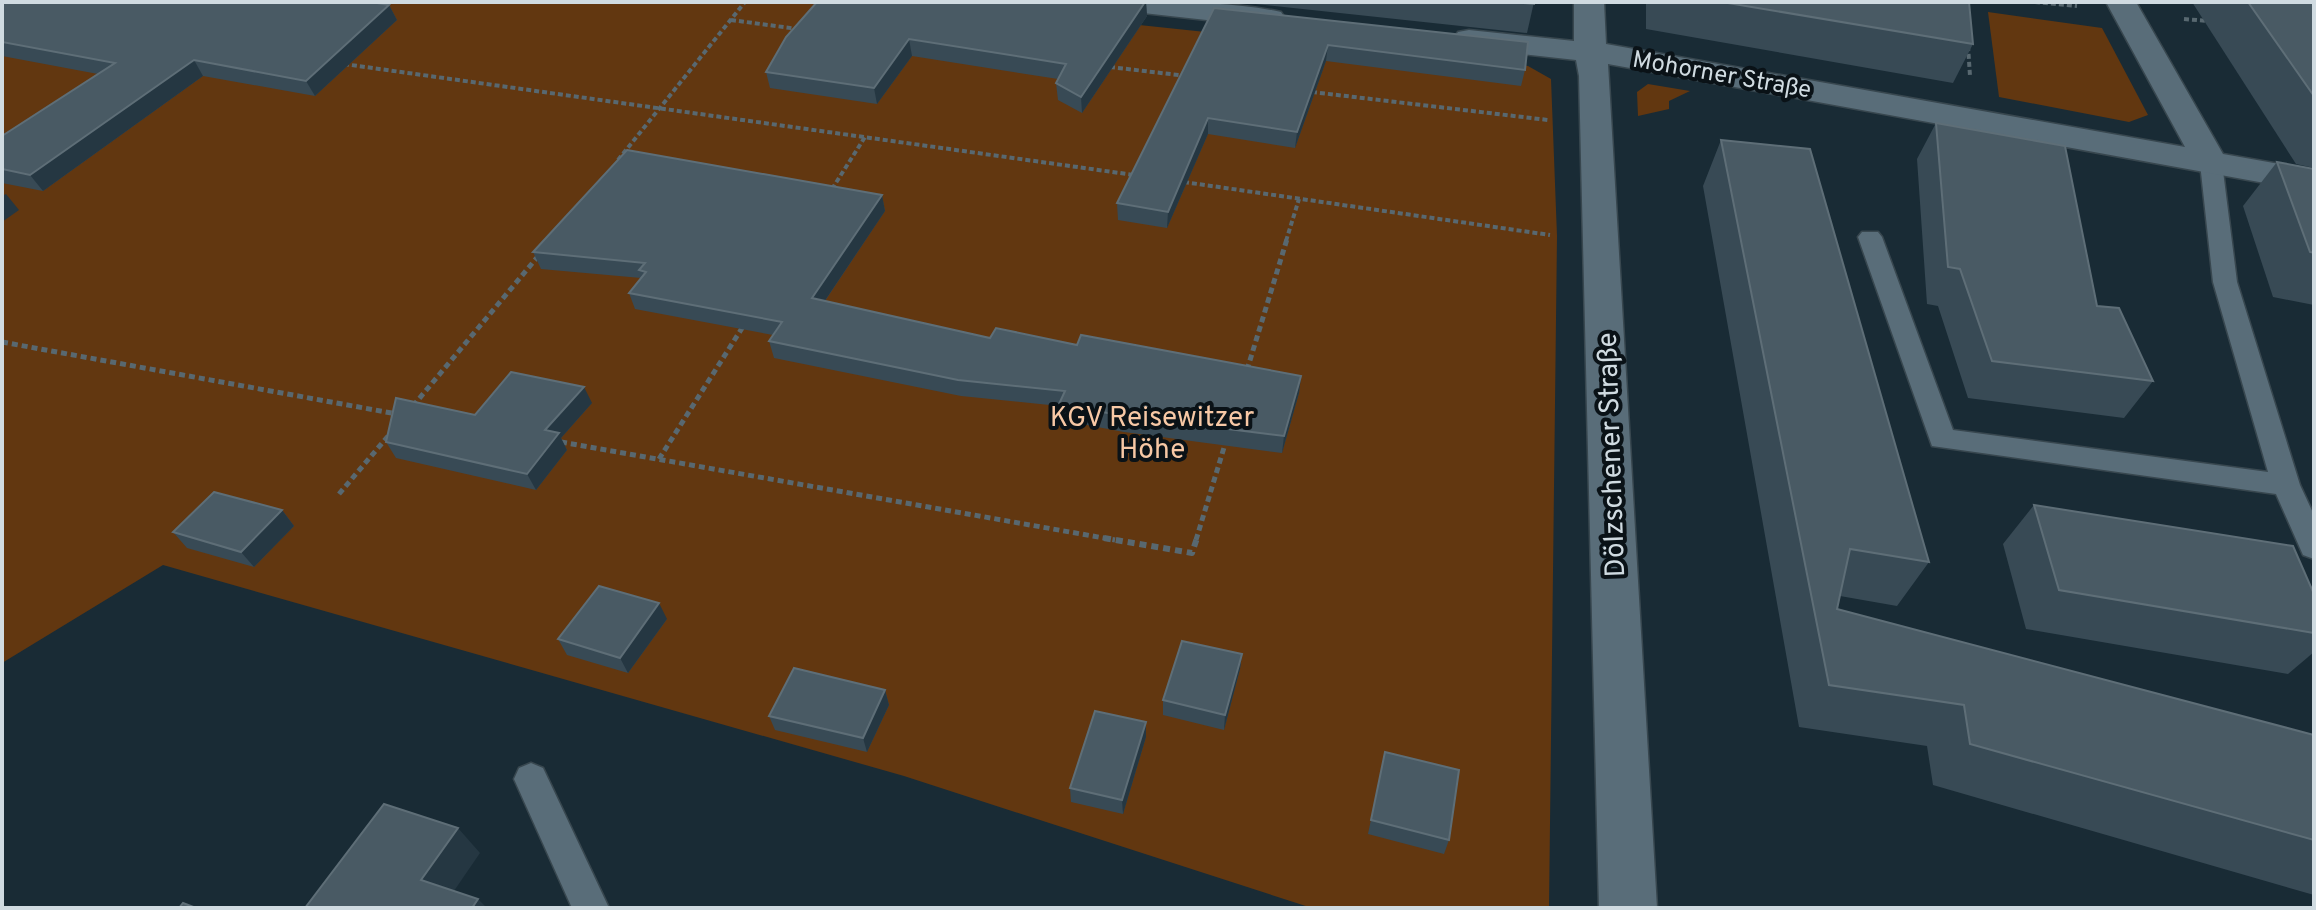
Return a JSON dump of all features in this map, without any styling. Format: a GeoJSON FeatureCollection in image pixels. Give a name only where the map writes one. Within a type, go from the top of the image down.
{"type":"FeatureCollection","features":[{"type":"Feature","properties":{"kind":"street"},"geometry":{"type":"LineString","coordinates":[[1125,2],[1299,21]]}},
{"type":"Feature","properties":{"kind":"street","name":"Dölzschener Straße"},"geometry":{"type":"LineString","coordinates":[[1589,2],[1603,242],[1628,908]]}},
{"type":"Feature","properties":{"kind":"street"},"geometry":{"type":"LineString","coordinates":[[2124,8],[2211,163]]}},
{"type":"Feature","properties":{"kind":"street","name":"Mohorner Straße"},"geometry":{"type":"LineString","coordinates":[[1438,36],[1590,52],[2314,181]]}},
{"type":"Feature","properties":{"kind":"lane"},"geometry":{"type":"LineString","coordinates":[[2211,163],[2225,282],[2286,485],[2314,547]]}},
{"type":"Feature","properties":{"kind":"lane"},"geometry":{"type":"LineString","coordinates":[[1870,237],[1942,439],[2286,485]]}},
{"type":"Feature","properties":{"kind":"lane"},"geometry":{"type":"LineString","coordinates":[[531,779],[591,908]]}},
{"type":"Feature","properties":{"kind":"path"},"geometry":{"type":"LineString","coordinates":[[610,170],[745,2]]}},
{"type":"Feature","properties":{"kind":"path"},"geometry":{"type":"LineString","coordinates":[[2124,8],[2220,22]]}},
{"type":"Feature","properties":{"kind":"path"},"geometry":{"type":"LineString","coordinates":[[731,20],[810,30]]}},
{"type":"Feature","properties":{"kind":"path"},"geometry":{"type":"LineString","coordinates":[[1968,42],[1973,120]]}},
{"type":"Feature","properties":{"kind":"path"},"geometry":{"type":"LineString","coordinates":[[332,62],[1144,177]]}},
{"type":"Feature","properties":{"kind":"path"},"geometry":{"type":"LineString","coordinates":[[1109,67],[1188,76]]}},
{"type":"Feature","properties":{"kind":"path"},"geometry":{"type":"LineString","coordinates":[[1298,90],[1550,121]]}},
{"type":"Feature","properties":{"kind":"path"},"geometry":{"type":"LineString","coordinates":[[830,191],[865,137]]}},
{"type":"Feature","properties":{"kind":"path"},"geometry":{"type":"LineString","coordinates":[[1175,181],[1603,242]]}},
{"type":"Feature","properties":{"kind":"path"},"geometry":{"type":"LineString","coordinates":[[1245,376],[1299,199]]}},
{"type":"Feature","properties":{"kind":"path"},"geometry":{"type":"LineString","coordinates":[[339,494],[549,243]]}},
{"type":"Feature","properties":{"kind":"path"},"geometry":{"type":"LineString","coordinates":[[659,459],[744,325]]}},
{"type":"Feature","properties":{"kind":"path"},"geometry":{"type":"LineString","coordinates":[[2,342],[406,415]]}},
{"type":"Feature","properties":{"kind":"path"},"geometry":{"type":"LineString","coordinates":[[554,441],[1192,553],[1228,435]]}},
{"type":"Feature","properties":{"kind":"green space","name":"KGV Reisewitzer Höhe"},"geometry":{"type":"Polygon","coordinates":[[[2,2],[922,2],[1528,66],[1551,79],[1557,236],[1549,908],[1312,908],[904,776],[163,565],[2,663],[2,2]]]}},
{"type":"Feature","properties":{"kind":"green space"},"geometry":{"type":"Polygon","coordinates":[[[1988,12],[2102,28],[2148,115],[2129,122],[1999,97],[1988,12]]]}},
{"type":"Feature","properties":{"kind":"green space"},"geometry":{"type":"Polygon","coordinates":[[[1648,84],[1690,91],[1669,101],[1669,109],[1638,116],[1637,92],[1648,84]]]}},
{"type":"Feature","properties":{"kind":"building"},"geometry":{"type":"Polygon","coordinates":[[[2,2],[371,2],[389,5],[306,81],[194,60],[30,175],[2,169],[2,136],[115,63],[2,42],[2,2]]]}},
{"type":"Feature","properties":{"kind":"building"},"geometry":{"type":"Polygon","coordinates":[[[817,2],[1145,2],[1081,97],[1056,83],[1066,64],[909,39],[874,88],[766,72],[786,37],[817,2]]]}},
{"type":"Feature","properties":{"kind":"building"},"geometry":{"type":"Polygon","coordinates":[[[1722,2],[1969,2],[1973,44],[1722,2]]]}},
{"type":"Feature","properties":{"kind":"building"},"geometry":{"type":"Polygon","coordinates":[[[2248,2],[2314,2],[2314,96],[2248,2]]]}},
{"type":"Feature","properties":{"kind":"building"},"geometry":{"type":"Polygon","coordinates":[[[1214,8],[1528,42],[1525,70],[1328,45],[1297,132],[1208,118],[1168,212],[1117,203],[1214,8]]]}},
{"type":"Feature","properties":{"kind":"building"},"geometry":{"type":"Polygon","coordinates":[[[1936,123],[2065,146],[2097,306],[2119,308],[2153,381],[1992,361],[1960,269],[1948,267],[1936,123]]]}},
{"type":"Feature","properties":{"kind":"building"},"geometry":{"type":"Polygon","coordinates":[[[1721,140],[1810,149],[1929,562],[1850,549],[1837,609],[2314,735],[2314,840],[1970,744],[1964,705],[1829,685],[1721,140]]]}},
{"type":"Feature","properties":{"kind":"building"},"geometry":{"type":"Polygon","coordinates":[[[627,150],[882,195],[812,298],[990,338],[996,328],[1077,345],[1081,335],[1301,376],[1284,436],[1124,416],[1059,404],[1065,391],[958,380],[769,341],[782,322],[629,293],[646,272],[639,270],[645,263],[533,252],[627,150]]]}},
{"type":"Feature","properties":{"kind":"building"},"geometry":{"type":"Polygon","coordinates":[[[2277,162],[2314,169],[2314,253],[2310,252],[2277,162]]]}},
{"type":"Feature","properties":{"kind":"building"},"geometry":{"type":"Polygon","coordinates":[[[511,372],[584,387],[545,430],[559,433],[527,474],[386,442],[396,398],[475,415],[511,372]]]}},
{"type":"Feature","properties":{"kind":"building"},"geometry":{"type":"Polygon","coordinates":[[[214,492],[282,510],[241,552],[173,532],[214,492]]]}},
{"type":"Feature","properties":{"kind":"building"},"geometry":{"type":"Polygon","coordinates":[[[2034,505],[2293,546],[2314,594],[2314,633],[2059,590],[2034,505]]]}},
{"type":"Feature","properties":{"kind":"building"},"geometry":{"type":"Polygon","coordinates":[[[599,586],[659,603],[620,658],[558,639],[599,586]]]}},
{"type":"Feature","properties":{"kind":"building"},"geometry":{"type":"Polygon","coordinates":[[[1182,641],[1242,654],[1225,715],[1163,700],[1182,641]]]}},
{"type":"Feature","properties":{"kind":"building"},"geometry":{"type":"Polygon","coordinates":[[[794,668],[885,690],[863,738],[769,716],[794,668]]]}},
{"type":"Feature","properties":{"kind":"building"},"geometry":{"type":"Polygon","coordinates":[[[1095,711],[1146,722],[1122,800],[1070,788],[1095,711]]]}},
{"type":"Feature","properties":{"kind":"building"},"geometry":{"type":"Polygon","coordinates":[[[1385,752],[1459,770],[1449,840],[1371,820],[1385,752]]]}},
{"type":"Feature","properties":{"kind":"building"},"geometry":{"type":"Polygon","coordinates":[[[384,804],[458,828],[421,880],[478,899],[472,908],[305,908],[384,804]]]}},
{"type":"Feature","properties":{"kind":"building"},"geometry":{"type":"Polygon","coordinates":[[[183,903],[196,908],[179,908],[183,903]]]}}]}
